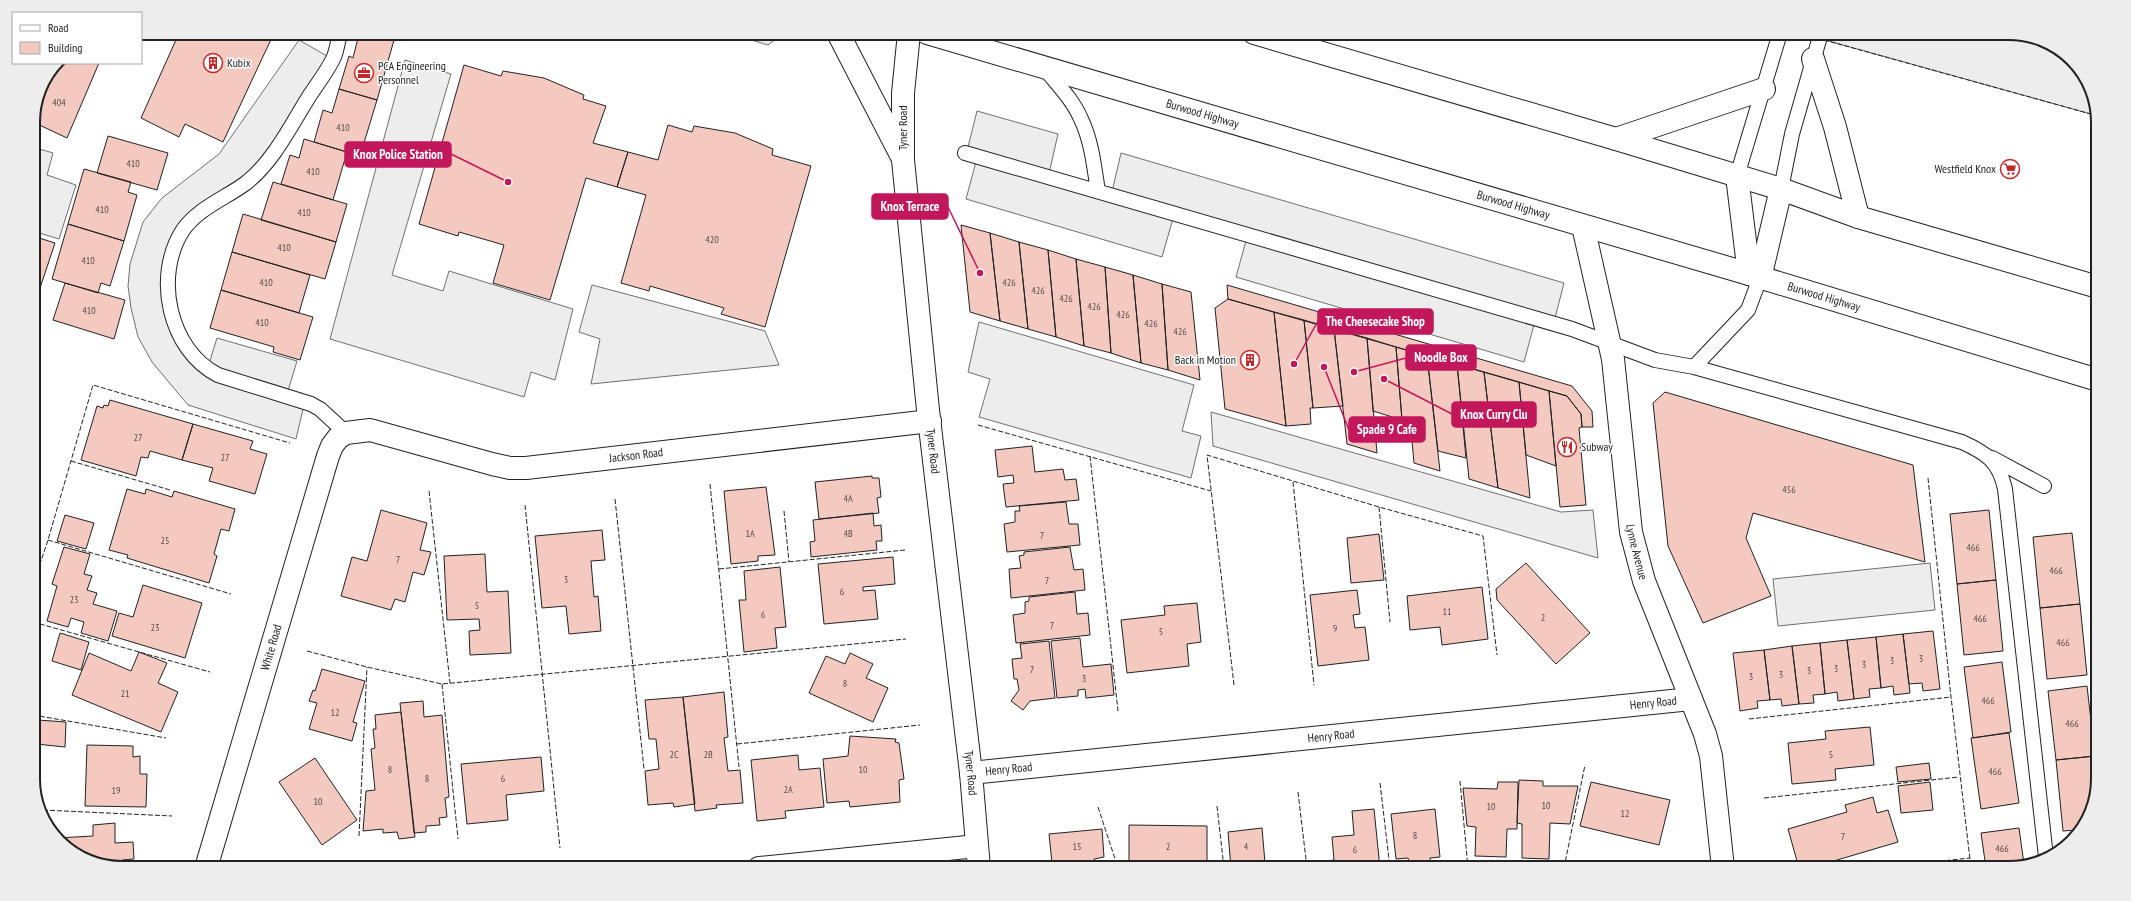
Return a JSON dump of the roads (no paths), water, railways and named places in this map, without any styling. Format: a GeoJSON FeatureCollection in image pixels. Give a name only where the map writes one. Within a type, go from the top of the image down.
{"type":"FeatureCollection","features":[{"type":"Feature","properties":{"kind":"main road"},"geometry":{"type":"LineString","coordinates":[[842,40],[903,160]]}},
{"type":"Feature","properties":{"kind":"main road","name":"Tyner Road"},"geometry":{"type":"LineString","coordinates":[[908,40],[903,93],[903,160],[930,421],[971,773],[978,861]]}},
{"type":"Feature","properties":{"kind":"main road","name":"Burwood Highway"},"geometry":{"type":"LineString","coordinates":[[950,40],[1755,276],[2091,378]]}},
{"type":"Feature","properties":{"kind":"main road"},"geometry":{"type":"LineString","coordinates":[[1278,40],[1616,139],[1780,189],[1858,217],[2091,285]]}},
{"type":"Feature","properties":{"kind":"main road"},"geometry":{"type":"LineString","coordinates":[[1813,59],[1835,127],[1858,217]]}},
{"type":"Feature","properties":{"kind":"main road"},"geometry":{"type":"LineString","coordinates":[[1616,139],[1764,89]]}},
{"type":"Feature","properties":{"kind":"main road"},"geometry":{"type":"LineString","coordinates":[[1737,176],[1755,276]]}},
{"type":"Feature","properties":{"kind":"main road"},"geometry":{"type":"LineString","coordinates":[[1755,276],[1780,189]]}},
{"type":"Feature","properties":{"kind":"main road","name":"Lynne Avenue"},"geometry":{"type":"LineString","coordinates":[[1583,226],[1611,343],[1634,549],[1653,606],[1705,734],[1711,756],[1722,861]]}},
{"type":"Feature","properties":{"kind":"main road","name":"Jackson Road"},"geometry":{"type":"LineString","coordinates":[[346,433],[370,430],[492,464],[510,468],[526,468],[930,421]]}},
{"type":"Feature","properties":{"kind":"main road","name":"White Road"},"geometry":{"type":"LineString","coordinates":[[208,861],[328,456],[332,446],[338,438],[346,433]]}},
{"type":"Feature","properties":{"kind":"main road","name":"Henry Road"},"geometry":{"type":"LineString","coordinates":[[971,773],[1692,699]]}},
{"type":"Feature","properties":{"kind":"main road"},"geometry":{"type":"LineString","coordinates":[[828,861],[977,846]]}},
{"type":"Feature","properties":{"kind":"lane"},"geometry":{"type":"LineString","coordinates":[[338,40],[334,57],[274,152],[258,172],[246,183],[207,208],[184,229],[178,240],[169,265],[168,292],[171,309],[177,328],[195,360],[205,369],[218,375],[312,404],[320,409],[346,433]]}},
{"type":"Feature","properties":{"kind":"lane"},"geometry":{"type":"LineString","coordinates":[[1737,176],[1778,40]]}},
{"type":"Feature","properties":{"kind":"lane"},"geometry":{"type":"LineString","coordinates":[[1780,189],[1792,134],[1819,40]]}},
{"type":"Feature","properties":{"kind":"lane"},"geometry":{"type":"LineString","coordinates":[[1045,69],[1073,104],[1083,124],[1092,150],[1098,191]]}},
{"type":"Feature","properties":{"kind":"lane"},"geometry":{"type":"LineString","coordinates":[[965,153],[1572,329],[1655,360],[1694,367],[1962,442],[2044,486]]}},
{"type":"Feature","properties":{"kind":"lane"},"geometry":{"type":"LineString","coordinates":[[1694,367],[1748,310],[1755,276]]}},
{"type":"Feature","properties":{"kind":"lane"},"geometry":{"type":"LineString","coordinates":[[1991,458],[2002,477],[2005,489],[2046,853]]}},
{"type":"Feature","properties":{"kind":"place","name":"Kubix"},"geometry":{"type":"Point","coordinates":[213,63]}},
{"type":"Feature","properties":{"kind":"place","name":"PCA Engineering Personnel"},"geometry":{"type":"Point","coordinates":[364,73]}},
{"type":"Feature","properties":{"kind":"place","name":"Westfield Knox"},"geometry":{"type":"Point","coordinates":[2010,169]}},
{"type":"Feature","properties":{"kind":"place","name":"Knox Police Station"},"geometry":{"type":"Point","coordinates":[508,182]}},
{"type":"Feature","properties":{"kind":"place","name":"Knox Terrace"},"geometry":{"type":"Point","coordinates":[980,273]}},
{"type":"Feature","properties":{"kind":"place","name":"Back in Motion"},"geometry":{"type":"Point","coordinates":[1250,360]}},
{"type":"Feature","properties":{"kind":"place","name":"The Cheesecake Shop"},"geometry":{"type":"Point","coordinates":[1294,364]}},
{"type":"Feature","properties":{"kind":"place","name":"Spade 9 Cafe"},"geometry":{"type":"Point","coordinates":[1324,367]}},
{"type":"Feature","properties":{"kind":"place","name":"Noodle Box"},"geometry":{"type":"Point","coordinates":[1354,372]}},
{"type":"Feature","properties":{"kind":"place","name":"Knox Curry Clu"},"geometry":{"type":"Point","coordinates":[1384,379]}},
{"type":"Feature","properties":{"kind":"place","name":"Subway"},"geometry":{"type":"Point","coordinates":[1567,447]}}]}
